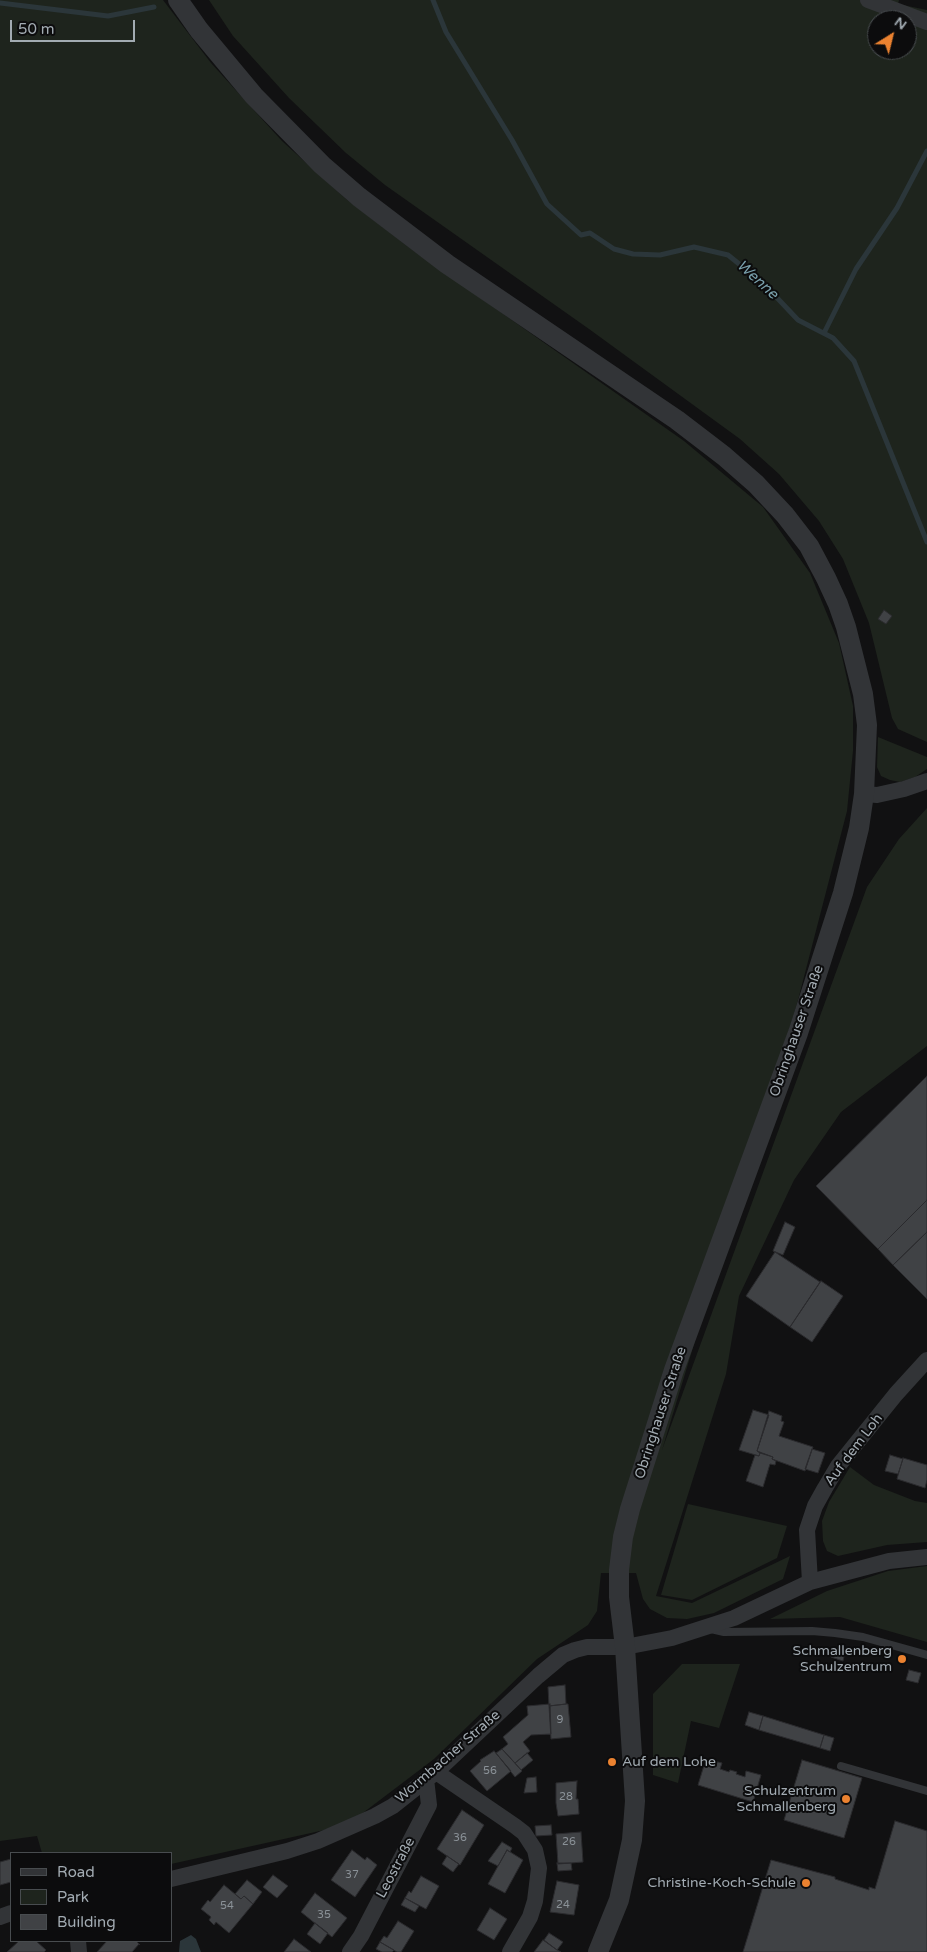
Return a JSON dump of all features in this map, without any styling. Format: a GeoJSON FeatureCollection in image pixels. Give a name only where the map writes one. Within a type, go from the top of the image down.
{"type":"FeatureCollection","features":[{"type":"Feature","properties":{"kind":"street","name":"Obringhauser Straße"},"geometry":{"type":"LineString","coordinates":[[178,0],[199,30],[254,96],[322,165],[360,197],[447,264],[677,420],[724,456],[756,484],[785,515],[813,554],[838,604],[846,627],[863,694],[866,725],[864,794],[844,893],[798,1033],[674,1370],[623,1537],[619,1570],[619,1601],[625,1647],[635,1800],[632,1840],[619,1900],[599,1952]]}},
{"type":"Feature","properties":{"kind":"street"},"geometry":{"type":"LineString","coordinates":[[868,0],[927,22]]}},
{"type":"Feature","properties":{"kind":"street"},"geometry":{"type":"LineString","coordinates":[[864,794],[877,795],[904,790],[927,781]]}},
{"type":"Feature","properties":{"kind":"street","name":"Auf dem Loh"},"geometry":{"type":"LineString","coordinates":[[810,1582],[807,1530],[822,1494],[838,1466],[896,1394],[927,1360]]}},
{"type":"Feature","properties":{"kind":"street"},"geometry":{"type":"LineString","coordinates":[[625,1647],[672,1638],[707,1628],[734,1618],[810,1582],[889,1561],[927,1557]]}},
{"type":"Feature","properties":{"kind":"street","name":"Wormbacher Straße"},"geometry":{"type":"LineString","coordinates":[[172,1879],[287,1851],[318,1841],[375,1816],[392,1806],[431,1776],[563,1655],[587,1647],[625,1647]]}},
{"type":"Feature","properties":{"kind":"street"},"geometry":{"type":"LineString","coordinates":[[431,1776],[515,1826],[524,1833],[535,1850],[538,1885],[535,1902],[530,1917],[510,1952]]}},
{"type":"Feature","properties":{"kind":"street","name":"Leostraße"},"geometry":{"type":"LineString","coordinates":[[350,1952],[361,1936],[429,1805],[431,1776]]}},
{"type":"Feature","properties":{"kind":"lane"},"geometry":{"type":"LineString","coordinates":[[707,1628],[724,1632],[812,1631],[835,1633],[863,1637],[927,1655]]}},
{"type":"Feature","properties":{"kind":"lane"},"geometry":{"type":"LineString","coordinates":[[841,1766],[927,1791]]}},
{"type":"Feature","properties":{"kind":"green space"},"geometry":{"type":"Polygon","coordinates":[[[0,0],[163,0],[211,63],[282,141],[346,199],[415,252],[684,441],[763,507],[810,573],[839,643],[853,706],[853,751],[847,811],[798,1000],[662,1450],[867,887],[899,839],[927,808],[927,1046],[841,1112],[794,1180],[739,1296],[726,1374],[656,1596],[692,1603],[790,1556],[783,1579],[714,1613],[687,1619],[667,1618],[650,1609],[643,1599],[636,1573],[601,1573],[597,1611],[588,1625],[537,1659],[434,1759],[347,1825],[172,1864],[172,1852],[42,1852],[37,1836],[0,1841],[0,0]]]}},
{"type":"Feature","properties":{"kind":"green space"},"geometry":{"type":"Polygon","coordinates":[[[209,0],[899,0],[898,4],[927,10],[927,742],[898,729],[892,718],[869,623],[843,559],[819,521],[779,474],[740,439],[589,329],[385,185],[346,153],[289,98],[233,36],[209,0]]]}},
{"type":"Feature","properties":{"kind":"green space"},"geometry":{"type":"Polygon","coordinates":[[[878,737],[927,757],[927,769],[915,777],[900,782],[881,776],[877,767],[878,737]]]}},
{"type":"Feature","properties":{"kind":"green space"},"geometry":{"type":"Polygon","coordinates":[[[850,1467],[874,1485],[915,1501],[927,1503],[927,1542],[887,1545],[838,1556],[827,1551],[823,1541],[822,1521],[829,1502],[850,1467]]]}},
{"type":"Feature","properties":{"kind":"green space"},"geometry":{"type":"Polygon","coordinates":[[[688,1504],[787,1526],[777,1558],[692,1600],[661,1595],[688,1504]]]}},
{"type":"Feature","properties":{"kind":"green space"},"geometry":{"type":"Polygon","coordinates":[[[927,1566],[927,1642],[840,1617],[770,1619],[827,1591],[888,1571],[927,1566]]]}},
{"type":"Feature","properties":{"kind":"green space"},"geometry":{"type":"Polygon","coordinates":[[[682,1664],[740,1664],[719,1728],[691,1721],[678,1783],[653,1775],[653,1694],[682,1664]]]}},
{"type":"Feature","properties":{"kind":"shaded area"},"geometry":{"type":"Polygon","coordinates":[[[191,1935],[196,1939],[201,1952],[179,1952],[180,1941],[191,1935]]]}},
{"type":"Feature","properties":{"kind":"building"},"geometry":{"type":"Polygon","coordinates":[[[884,610],[892,616],[886,624],[878,619],[884,610]]]}},
{"type":"Feature","properties":{"kind":"building"},"geometry":{"type":"Polygon","coordinates":[[[927,1076],[927,1200],[878,1249],[816,1186],[927,1076]]]}},
{"type":"Feature","properties":{"kind":"building"},"geometry":{"type":"Polygon","coordinates":[[[927,1200],[927,1232],[893,1265],[878,1249],[927,1200]]]}},
{"type":"Feature","properties":{"kind":"building"},"geometry":{"type":"Polygon","coordinates":[[[785,1222],[795,1227],[783,1255],[773,1251],[785,1222]]]}},
{"type":"Feature","properties":{"kind":"building"},"geometry":{"type":"Polygon","coordinates":[[[927,1232],[927,1299],[893,1265],[927,1232]]]}},
{"type":"Feature","properties":{"kind":"building"},"geometry":{"type":"Polygon","coordinates":[[[775,1252],[820,1282],[790,1327],[746,1296],[775,1252]]]}},
{"type":"Feature","properties":{"kind":"building"},"geometry":{"type":"Polygon","coordinates":[[[821,1281],[843,1296],[812,1342],[790,1327],[821,1281]]]}},
{"type":"Feature","properties":{"kind":"building"},"geometry":{"type":"Polygon","coordinates":[[[753,1410],[769,1415],[757,1451],[760,1453],[759,1456],[739,1450],[753,1410]]]}},
{"type":"Feature","properties":{"kind":"building"},"geometry":{"type":"Polygon","coordinates":[[[769,1411],[782,1416],[781,1421],[784,1422],[779,1436],[813,1447],[805,1471],[772,1459],[773,1457],[757,1451],[769,1411]]]}},
{"type":"Feature","properties":{"kind":"building"},"geometry":{"type":"Polygon","coordinates":[[[812,1449],[825,1453],[818,1473],[805,1469],[812,1449]]]}},
{"type":"Feature","properties":{"kind":"building"},"geometry":{"type":"Polygon","coordinates":[[[760,1453],[773,1457],[772,1459],[776,1461],[775,1465],[770,1464],[763,1487],[746,1481],[755,1455],[759,1456],[760,1453]]]}},
{"type":"Feature","properties":{"kind":"building"},"geometry":{"type":"Polygon","coordinates":[[[890,1455],[903,1459],[898,1474],[885,1471],[890,1455]]]}},
{"type":"Feature","properties":{"kind":"building"},"geometry":{"type":"Polygon","coordinates":[[[903,1458],[927,1465],[925,1488],[897,1479],[903,1458]]]}},
{"type":"Feature","properties":{"kind":"building"},"geometry":{"type":"Polygon","coordinates":[[[833,1648],[845,1652],[843,1661],[831,1657],[833,1648]]]}},
{"type":"Feature","properties":{"kind":"building"},"geometry":{"type":"Polygon","coordinates":[[[909,1670],[921,1673],[918,1683],[906,1680],[909,1670]]]}},
{"type":"Feature","properties":{"kind":"building"},"geometry":{"type":"Polygon","coordinates":[[[565,1685],[566,1704],[549,1706],[548,1687],[565,1685]]]}},
{"type":"Feature","properties":{"kind":"building"},"geometry":{"type":"Polygon","coordinates":[[[550,1704],[551,1734],[531,1735],[523,1742],[530,1751],[515,1763],[502,1749],[508,1744],[503,1737],[528,1715],[527,1706],[550,1704]]]}},
{"type":"Feature","properties":{"kind":"building"},"geometry":{"type":"Polygon","coordinates":[[[568,1704],[571,1737],[551,1739],[549,1706],[568,1704]]]}},
{"type":"Feature","properties":{"kind":"building"},"geometry":{"type":"Polygon","coordinates":[[[749,1712],[763,1716],[759,1730],[745,1725],[749,1712]]]}},
{"type":"Feature","properties":{"kind":"building"},"geometry":{"type":"Polygon","coordinates":[[[763,1716],[824,1735],[820,1748],[759,1730],[763,1716]]]}},
{"type":"Feature","properties":{"kind":"building"},"geometry":{"type":"Polygon","coordinates":[[[824,1735],[834,1738],[830,1751],[820,1748],[824,1735]]]}},
{"type":"Feature","properties":{"kind":"building"},"geometry":{"type":"Polygon","coordinates":[[[502,1749],[522,1771],[515,1777],[496,1753],[502,1749]]]}},
{"type":"Feature","properties":{"kind":"building"},"geometry":{"type":"Polygon","coordinates":[[[494,1751],[511,1771],[487,1791],[470,1771],[480,1760],[494,1751]]]}},
{"type":"Feature","properties":{"kind":"building"},"geometry":{"type":"Polygon","coordinates":[[[527,1753],[533,1760],[521,1770],[515,1763],[527,1753]]]}},
{"type":"Feature","properties":{"kind":"building"},"geometry":{"type":"Polygon","coordinates":[[[706,1759],[722,1763],[720,1769],[737,1772],[736,1774],[745,1777],[746,1771],[761,1775],[753,1802],[698,1785],[706,1759]]]}},
{"type":"Feature","properties":{"kind":"building"},"geometry":{"type":"Polygon","coordinates":[[[802,1760],[862,1778],[844,1838],[784,1820],[802,1760]]]}},
{"type":"Feature","properties":{"kind":"building"},"geometry":{"type":"Polygon","coordinates":[[[536,1777],[537,1792],[524,1793],[527,1778],[536,1777]]]}},
{"type":"Feature","properties":{"kind":"building"},"geometry":{"type":"Polygon","coordinates":[[[577,1781],[576,1799],[578,1799],[579,1814],[558,1816],[556,1783],[577,1781]]]}},
{"type":"Feature","properties":{"kind":"building"},"geometry":{"type":"Polygon","coordinates":[[[462,1810],[484,1825],[460,1865],[437,1849],[462,1810]]]}},
{"type":"Feature","properties":{"kind":"building","name":"Christine-Koch-Schule"},"geometry":{"type":"Polygon","coordinates":[[[895,1821],[927,1831],[927,1952],[743,1952],[771,1860],[835,1877],[835,1879],[869,1890],[869,1887],[875,1889],[895,1821]]]}},
{"type":"Feature","properties":{"kind":"building"},"geometry":{"type":"Polygon","coordinates":[[[551,1825],[552,1835],[536,1836],[535,1826],[551,1825]]]}},
{"type":"Feature","properties":{"kind":"building"},"geometry":{"type":"Polygon","coordinates":[[[581,1832],[583,1862],[558,1864],[556,1834],[581,1832]]]}},
{"type":"Feature","properties":{"kind":"building"},"geometry":{"type":"Polygon","coordinates":[[[502,1842],[512,1848],[510,1852],[507,1850],[498,1866],[488,1861],[502,1842]]]}},
{"type":"Feature","properties":{"kind":"building"},"geometry":{"type":"Polygon","coordinates":[[[352,1850],[365,1860],[367,1857],[377,1865],[355,1897],[331,1880],[352,1850]]]}},
{"type":"Feature","properties":{"kind":"building"},"geometry":{"type":"Polygon","coordinates":[[[507,1850],[523,1860],[505,1893],[488,1884],[507,1850]]]}},
{"type":"Feature","properties":{"kind":"building"},"geometry":{"type":"Polygon","coordinates":[[[447,1856],[459,1864],[453,1872],[442,1864],[447,1856]]]}},
{"type":"Feature","properties":{"kind":"building"},"geometry":{"type":"Polygon","coordinates":[[[10,1859],[10,1882],[0,1885],[0,1862],[10,1859]]]}},
{"type":"Feature","properties":{"kind":"building"},"geometry":{"type":"Polygon","coordinates":[[[557,1863],[571,1863],[572,1870],[558,1871],[557,1863]]]}},
{"type":"Feature","properties":{"kind":"building"},"geometry":{"type":"Polygon","coordinates":[[[273,1875],[288,1886],[277,1898],[263,1887],[273,1875]]]}},
{"type":"Feature","properties":{"kind":"building"},"geometry":{"type":"Polygon","coordinates":[[[421,1876],[439,1886],[426,1909],[405,1898],[409,1891],[411,1893],[421,1876]]]}},
{"type":"Feature","properties":{"kind":"building"},"geometry":{"type":"Polygon","coordinates":[[[247,1880],[262,1892],[253,1904],[244,1896],[241,1899],[235,1894],[247,1880]]]}},
{"type":"Feature","properties":{"kind":"building"},"geometry":{"type":"Polygon","coordinates":[[[557,1881],[579,1885],[574,1915],[550,1912],[557,1881]]]}},
{"type":"Feature","properties":{"kind":"building"},"geometry":{"type":"Polygon","coordinates":[[[224,1885],[241,1899],[244,1896],[253,1904],[229,1933],[216,1922],[214,1925],[209,1920],[211,1917],[201,1909],[208,1900],[210,1902],[224,1885]]]}},
{"type":"Feature","properties":{"kind":"building"},"geometry":{"type":"Polygon","coordinates":[[[315,1893],[347,1918],[332,1937],[301,1912],[315,1893]]]}},
{"type":"Feature","properties":{"kind":"building"},"geometry":{"type":"Polygon","coordinates":[[[405,1898],[419,1906],[415,1912],[401,1905],[405,1898]]]}},
{"type":"Feature","properties":{"kind":"building"},"geometry":{"type":"Polygon","coordinates":[[[490,1908],[507,1919],[494,1940],[477,1930],[490,1908]]]}},
{"type":"Feature","properties":{"kind":"building"},"geometry":{"type":"Polygon","coordinates":[[[398,1921],[414,1931],[401,1952],[397,1952],[380,1942],[384,1936],[387,1938],[398,1921]]]}},
{"type":"Feature","properties":{"kind":"building"},"geometry":{"type":"Polygon","coordinates":[[[315,1923],[328,1933],[320,1944],[307,1934],[315,1923]]]}},
{"type":"Feature","properties":{"kind":"building"},"geometry":{"type":"Polygon","coordinates":[[[549,1933],[563,1942],[557,1950],[544,1940],[549,1933]]]}},
{"type":"Feature","properties":{"kind":"building"},"geometry":{"type":"Polygon","coordinates":[[[294,1939],[311,1952],[284,1952],[294,1939]]]}},
{"type":"Feature","properties":{"kind":"building"},"geometry":{"type":"Polygon","coordinates":[[[543,1940],[557,1950],[561,1952],[534,1952],[543,1940]]]}},
{"type":"Feature","properties":{"kind":"building"},"geometry":{"type":"Polygon","coordinates":[[[18,1942],[37,1942],[46,1950],[44,1952],[7,1952],[18,1942]]]}},
{"type":"Feature","properties":{"kind":"building"},"geometry":{"type":"Polygon","coordinates":[[[106,1942],[137,1942],[139,1944],[132,1952],[97,1952],[106,1942]]]}},
{"type":"Feature","properties":{"kind":"building"},"geometry":{"type":"Polygon","coordinates":[[[380,1942],[394,1950],[392,1952],[382,1952],[376,1949],[380,1942]]]}},
{"type":"Feature","properties":{"kind":"waterway","name":"Wenne"},"geometry":{"type":"LineString","coordinates":[[433,0],[446,32],[512,140],[547,204],[581,235],[590,233],[614,249],[633,254],[660,255],[694,247],[728,255],[764,284],[798,320],[833,338],[854,361],[927,542]]}},
{"type":"Feature","properties":{"kind":"waterway"},"geometry":{"type":"LineString","coordinates":[[0,3],[108,16],[154,7]]}},
{"type":"Feature","properties":{"kind":"waterway"},"geometry":{"type":"LineString","coordinates":[[824,333],[856,269],[897,208],[927,151]]}},
{"type":"Feature","properties":{"kind":"place","name":"Schmallenberg Schulzentrum"},"geometry":{"type":"Point","coordinates":[902,1659]}},
{"type":"Feature","properties":{"kind":"place","name":"Auf dem Lohe"},"geometry":{"type":"Point","coordinates":[612,1762]}},
{"type":"Feature","properties":{"kind":"place","name":"Schulzentrum Schmallenberg"},"geometry":{"type":"Point","coordinates":[846,1799]}},
{"type":"Feature","properties":{"kind":"place","name":"Christine-Koch-Schule"},"geometry":{"type":"Point","coordinates":[806,1883]}}]}
